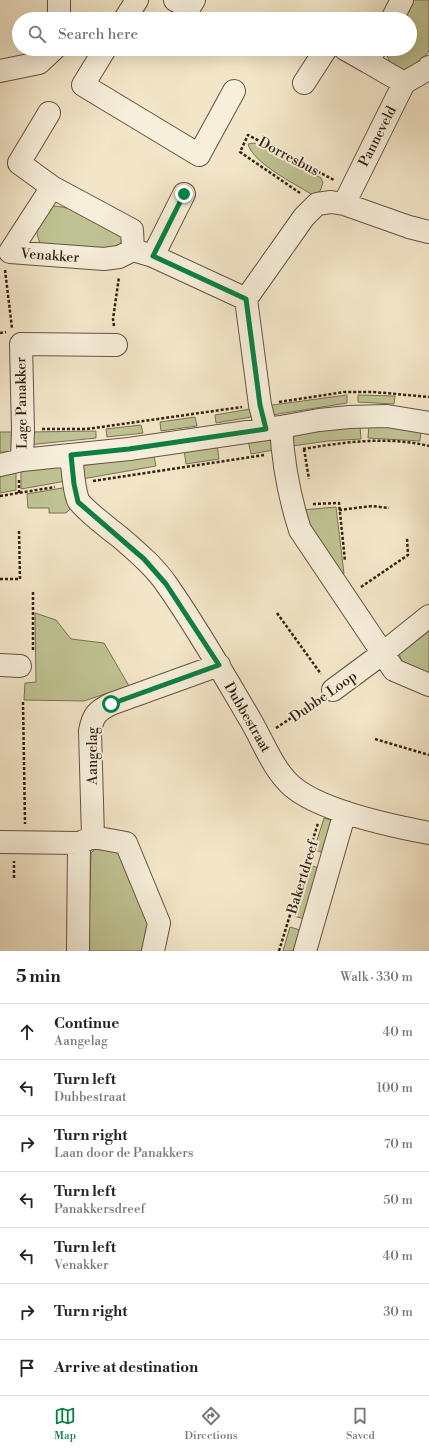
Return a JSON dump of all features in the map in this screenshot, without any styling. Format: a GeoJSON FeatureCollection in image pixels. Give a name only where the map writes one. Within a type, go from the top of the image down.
{"type":"FeatureCollection","features":[{"type":"Feature","properties":{"kind":"street"},"geometry":{"type":"LineString","coordinates":[[59,0],[59,12]]}},
{"type":"Feature","properties":{"kind":"street"},"geometry":{"type":"LineString","coordinates":[[129,12],[137,0]]}},
{"type":"Feature","properties":{"kind":"street"},"geometry":{"type":"LineString","coordinates":[[175,0],[190,8],[194,0]]}},
{"type":"Feature","properties":{"kind":"street"},"geometry":{"type":"LineString","coordinates":[[396,12],[402,0]]}},
{"type":"Feature","properties":{"kind":"street"},"geometry":{"type":"LineString","coordinates":[[0,71],[39,63],[46,56]]}},
{"type":"Feature","properties":{"kind":"street"},"geometry":{"type":"LineString","coordinates":[[101,56],[83,84],[199,154],[234,91]]}},
{"type":"Feature","properties":{"kind":"street"},"geometry":{"type":"LineString","coordinates":[[304,83],[321,56]]}},
{"type":"Feature","properties":{"kind":"street"},"geometry":{"type":"LineString","coordinates":[[372,56],[404,83],[429,67]]}},
{"type":"Feature","properties":{"kind":"street","name":"Panneveld"},"geometry":{"type":"LineString","coordinates":[[347,197],[404,83]]}},
{"type":"Feature","properties":{"kind":"street"},"geometry":{"type":"LineString","coordinates":[[49,113],[19,163],[52,187],[132,230],[135,254]]}},
{"type":"Feature","properties":{"kind":"street","name":"Venakker"},"geometry":{"type":"LineString","coordinates":[[52,187],[10,252],[104,259],[135,254],[246,299]]}},
{"type":"Feature","properties":{"kind":"street"},"geometry":{"type":"LineString","coordinates":[[135,254],[184,194]]}},
{"type":"Feature","properties":{"kind":"street"},"geometry":{"type":"LineString","coordinates":[[429,232],[409,227],[347,197],[331,202],[317,204],[304,218],[246,299],[260,405],[273,428],[303,505],[300,530],[394,670],[429,685]]}},
{"type":"Feature","properties":{"kind":"street","name":"Lage Panakker"},"geometry":{"type":"LineString","coordinates":[[22,460],[23,430],[21,344],[116,345]]}},
{"type":"Feature","properties":{"kind":"street"},"geometry":{"type":"LineString","coordinates":[[0,465],[22,460],[129,449],[349,416],[387,416],[429,423]]}},
{"type":"Feature","properties":{"kind":"street","name":"Dubbestraat"},"geometry":{"type":"LineString","coordinates":[[71,455],[74,484],[78,502],[144,559],[166,584],[219,665],[278,770],[285,779],[300,792],[324,804],[345,812],[429,833]]}},
{"type":"Feature","properties":{"kind":"street","name":"Dubbe Loop"},"geometry":{"type":"LineString","coordinates":[[333,690],[429,616]]}},
{"type":"Feature","properties":{"kind":"street","name":"Aangelag"},"geometry":{"type":"LineString","coordinates":[[78,951],[86,840],[90,731],[92,721],[96,714],[111,704],[219,665]]}},
{"type":"Feature","properties":{"kind":"street","name":"Bakertdreef"},"geometry":{"type":"LineString","coordinates":[[304,951],[345,812]]}},
{"type":"Feature","properties":{"kind":"street"},"geometry":{"type":"LineString","coordinates":[[0,842],[26,843],[86,840],[126,843],[159,924],[153,951]]}},
{"type":"Feature","properties":{"kind":"path","name":"Dorresbus"},"geometry":{"type":"LineString","coordinates":[[317,204],[240,152],[248,134],[347,197]]}},
{"type":"Feature","properties":{"kind":"path"},"geometry":{"type":"LineString","coordinates":[[116,345],[113,319],[120,268],[135,254]]}},
{"type":"Feature","properties":{"kind":"path"},"geometry":{"type":"LineString","coordinates":[[5,269],[14,343],[21,344]]}},
{"type":"Feature","properties":{"kind":"path"},"geometry":{"type":"LineString","coordinates":[[23,430],[87,429],[344,392],[374,392],[429,397]]}},
{"type":"Feature","properties":{"kind":"path"},"geometry":{"type":"LineString","coordinates":[[0,496],[356,441],[388,441],[429,446]]}},
{"type":"Feature","properties":{"kind":"path"},"geometry":{"type":"LineString","coordinates":[[304,448],[310,483]]}},
{"type":"Feature","properties":{"kind":"path"},"geometry":{"type":"LineString","coordinates":[[303,505],[312,497]]}},
{"type":"Feature","properties":{"kind":"path"},"geometry":{"type":"LineString","coordinates":[[303,505],[339,503],[346,562]]}},
{"type":"Feature","properties":{"kind":"path"},"geometry":{"type":"LineString","coordinates":[[339,510],[372,506],[389,508]]}},
{"type":"Feature","properties":{"kind":"path"},"geometry":{"type":"LineString","coordinates":[[0,579],[20,578],[19,531]]}},
{"type":"Feature","properties":{"kind":"path"},"geometry":{"type":"LineString","coordinates":[[346,598],[408,555],[407,538]]}},
{"type":"Feature","properties":{"kind":"path"},"geometry":{"type":"LineString","coordinates":[[10,666],[34,662],[32,592]]}},
{"type":"Feature","properties":{"kind":"path"},"geometry":{"type":"LineString","coordinates":[[277,613],[333,690]]}},
{"type":"Feature","properties":{"kind":"path","name":"Dubbe Loop"},"geometry":{"type":"LineString","coordinates":[[261,738],[333,690]]}},
{"type":"Feature","properties":{"kind":"path"},"geometry":{"type":"LineString","coordinates":[[22,702],[26,843]]}},
{"type":"Feature","properties":{"kind":"path"},"geometry":{"type":"LineString","coordinates":[[374,739],[429,756]]}},
{"type":"Feature","properties":{"kind":"path","name":"Bakertdreef"},"geometry":{"type":"LineString","coordinates":[[279,951],[324,804]]}},
{"type":"Feature","properties":{"kind":"green space"},"geometry":{"type":"Polygon","coordinates":[[[410,0],[429,0],[429,51],[414,68],[404,71],[391,64],[388,56],[417,56],[417,12],[402,12],[410,0]]]}},
{"type":"Feature","properties":{"kind":"green space"},"geometry":{"type":"Polygon","coordinates":[[[254,143],[298,164],[321,178],[323,183],[320,191],[314,195],[311,194],[266,166],[251,151],[248,144],[254,143]]]}},
{"type":"Feature","properties":{"kind":"green space"},"geometry":{"type":"Polygon","coordinates":[[[56,206],[83,211],[120,232],[122,240],[120,245],[99,250],[53,250],[40,243],[37,232],[39,220],[48,207],[56,206]]]}},
{"type":"Feature","properties":{"kind":"green space"},"geometry":{"type":"Polygon","coordinates":[[[347,395],[347,403],[266,416],[265,406],[347,395]]]}},
{"type":"Feature","properties":{"kind":"green space"},"geometry":{"type":"Polygon","coordinates":[[[358,395],[395,396],[394,404],[358,402],[358,395]]]}},
{"type":"Feature","properties":{"kind":"green space"},"geometry":{"type":"Polygon","coordinates":[[[250,409],[251,417],[216,423],[215,415],[250,409]]]}},
{"type":"Feature","properties":{"kind":"green space"},"geometry":{"type":"Polygon","coordinates":[[[195,417],[197,426],[161,431],[160,422],[195,417]]]}},
{"type":"Feature","properties":{"kind":"green space"},"geometry":{"type":"Polygon","coordinates":[[[141,425],[143,433],[107,437],[106,429],[141,425]]]}},
{"type":"Feature","properties":{"kind":"green space"},"geometry":{"type":"Polygon","coordinates":[[[369,425],[421,429],[420,441],[368,438],[369,425]]]}},
{"type":"Feature","properties":{"kind":"green space"},"geometry":{"type":"Polygon","coordinates":[[[360,426],[361,439],[328,441],[292,446],[289,433],[360,426]]]}},
{"type":"Feature","properties":{"kind":"green space"},"geometry":{"type":"Polygon","coordinates":[[[96,431],[96,438],[27,445],[28,432],[96,431]]]}},
{"type":"Feature","properties":{"kind":"green space"},"geometry":{"type":"Polygon","coordinates":[[[0,432],[15,432],[16,452],[0,452],[0,432]]]}},
{"type":"Feature","properties":{"kind":"green space"},"geometry":{"type":"Polygon","coordinates":[[[272,436],[274,450],[251,454],[248,440],[272,436]]]}},
{"type":"Feature","properties":{"kind":"green space"},"geometry":{"type":"Polygon","coordinates":[[[217,445],[219,459],[186,464],[184,449],[217,445]]]}},
{"type":"Feature","properties":{"kind":"green space"},"geometry":{"type":"Polygon","coordinates":[[[150,454],[154,456],[156,466],[82,479],[81,466],[150,454]]]}},
{"type":"Feature","properties":{"kind":"green space"},"geometry":{"type":"Polygon","coordinates":[[[65,466],[66,481],[21,489],[21,471],[65,466]]]}},
{"type":"Feature","properties":{"kind":"green space"},"geometry":{"type":"Polygon","coordinates":[[[16,470],[16,490],[0,493],[0,475],[16,470]]]}},
{"type":"Feature","properties":{"kind":"green space"},"geometry":{"type":"Polygon","coordinates":[[[68,487],[71,508],[66,513],[49,513],[49,508],[28,508],[27,494],[68,487]]]}},
{"type":"Feature","properties":{"kind":"green space"},"geometry":{"type":"Polygon","coordinates":[[[336,507],[344,574],[340,577],[304,525],[302,510],[336,507]]]}},
{"type":"Feature","properties":{"kind":"green space"},"geometry":{"type":"Polygon","coordinates":[[[35,613],[56,620],[71,639],[104,643],[129,686],[84,701],[24,700],[25,683],[36,682],[35,613]]]}},
{"type":"Feature","properties":{"kind":"green space"},"geometry":{"type":"Polygon","coordinates":[[[429,629],[429,677],[406,666],[400,657],[399,652],[429,629]]]}},
{"type":"Feature","properties":{"kind":"green space"},"geometry":{"type":"Polygon","coordinates":[[[324,818],[334,821],[324,853],[314,850],[324,818]]]}},
{"type":"Feature","properties":{"kind":"green space"},"geometry":{"type":"Polygon","coordinates":[[[96,848],[116,849],[154,923],[144,951],[88,951],[91,853],[96,848]]]}},
{"type":"Feature","properties":{"kind":"green space"},"geometry":{"type":"Polygon","coordinates":[[[309,865],[319,868],[304,919],[294,916],[309,865]]]}},
{"type":"Feature","properties":{"kind":"green space"},"geometry":{"type":"Polygon","coordinates":[[[290,927],[300,930],[293,951],[283,951],[290,927]]]}},
{"type":"Feature","properties":{"kind":"route"},"geometry":{"type":"LineString","coordinates":[[111,704],[219,665],[166,584],[144,559],[78,502],[74,484],[71,455],[129,449],[266,429],[260,405],[246,299],[153,256],[184,194]]}}]}
